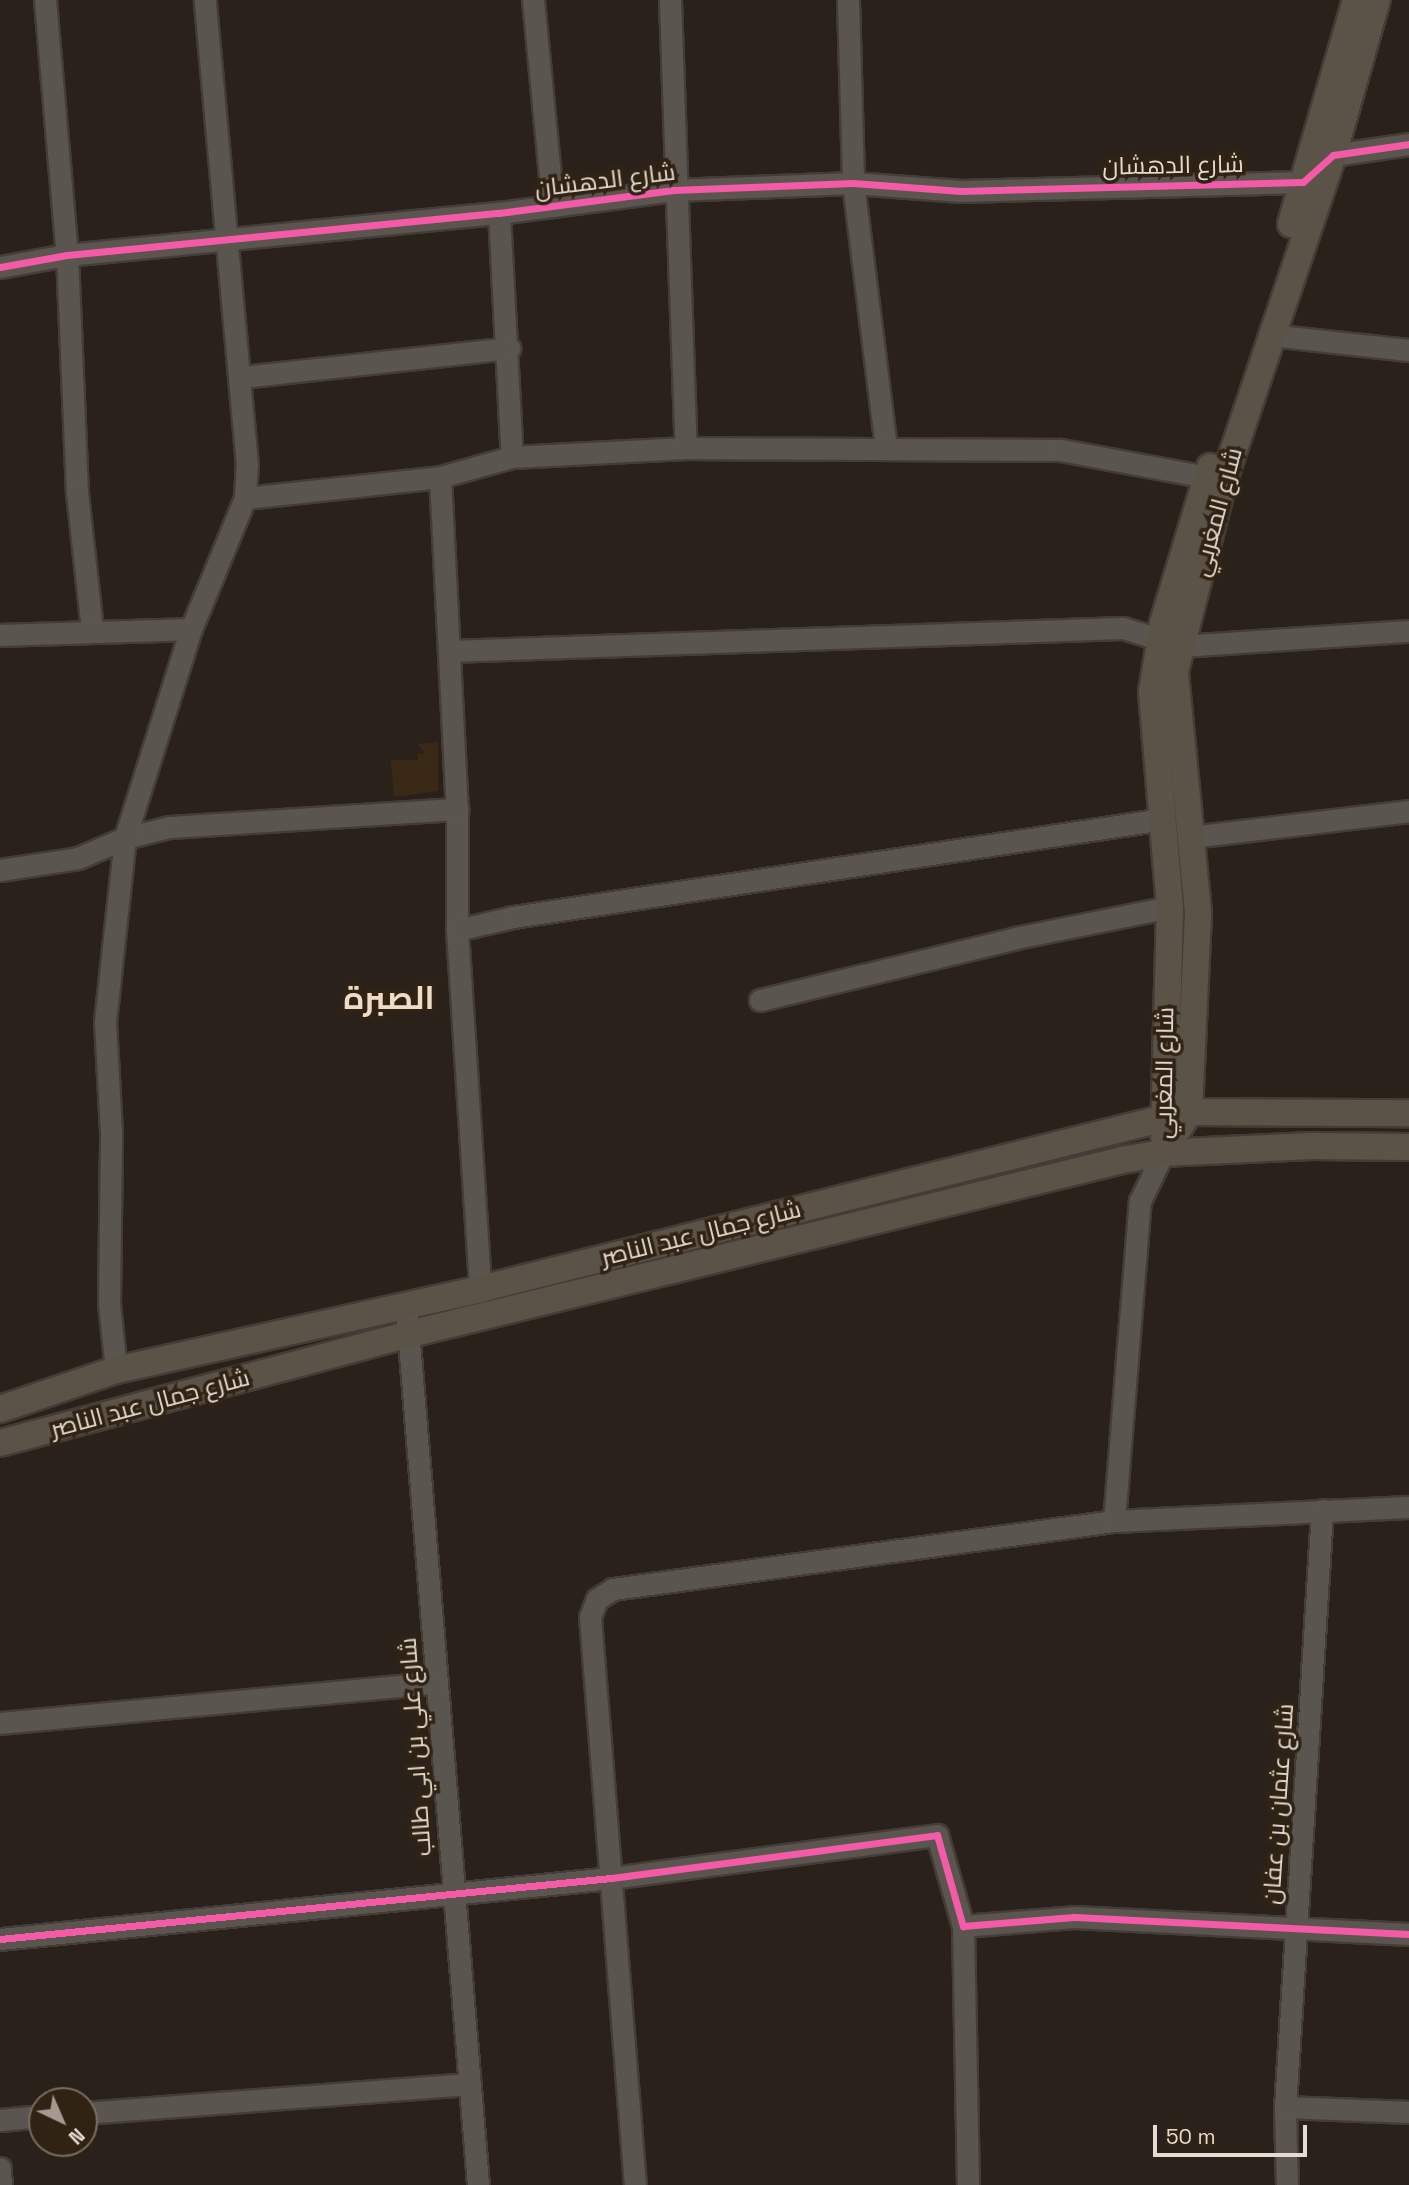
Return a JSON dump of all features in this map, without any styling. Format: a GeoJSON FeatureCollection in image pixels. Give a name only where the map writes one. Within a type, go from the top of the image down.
{"type":"FeatureCollection","features":[{"type":"Feature","properties":{"kind":"main road","name":"شارع المغربي"},"geometry":{"type":"LineString","coordinates":[[1163,1153],[1177,1116],[1198,912],[1171,643],[1207,477],[1303,181],[1356,0]]}},
{"type":"Feature","properties":{"kind":"main road","name":"شارع المغربي"},"geometry":{"type":"LineString","coordinates":[[1177,1116],[1170,907],[1152,692],[1171,643],[1270,335],[1334,155],[1377,0]]}},
{"type":"Feature","properties":{"kind":"main road","name":"شارع جمال عبد الناصر"},"geometry":{"type":"LineString","coordinates":[[0,1409],[116,1370],[480,1289],[1177,1116],[1409,1113]]}},
{"type":"Feature","properties":{"kind":"main road","name":"شارع جمال عبد الناصر"},"geometry":{"type":"LineString","coordinates":[[0,1443],[410,1334],[1163,1153],[1409,1147]]}},
{"type":"Feature","properties":{"kind":"street"},"geometry":{"type":"LineString","coordinates":[[45,0],[67,255],[78,493],[92,629]]}},
{"type":"Feature","properties":{"kind":"street"},"geometry":{"type":"LineString","coordinates":[[116,1370],[109,1303],[111,1132],[105,1023],[124,838],[191,629],[245,498],[242,377],[205,0]]}},
{"type":"Feature","properties":{"kind":"street"},"geometry":{"type":"LineString","coordinates":[[533,0],[553,206]]}},
{"type":"Feature","properties":{"kind":"street"},"geometry":{"type":"LineString","coordinates":[[670,0],[673,190],[686,448]]}},
{"type":"Feature","properties":{"kind":"street"},"geometry":{"type":"LineString","coordinates":[[848,0],[853,183],[886,449]]}},
{"type":"Feature","properties":{"kind":"street"},"geometry":{"type":"LineString","coordinates":[[1303,181],[1334,155],[1409,144]]}},
{"type":"Feature","properties":{"kind":"street","name":"شارع الدهشان"},"geometry":{"type":"LineString","coordinates":[[0,267],[67,255],[499,213],[673,190],[853,183],[961,191],[1303,181]]}},
{"type":"Feature","properties":{"kind":"street"},"geometry":{"type":"LineString","coordinates":[[499,213],[509,348],[512,457]]}},
{"type":"Feature","properties":{"kind":"street"},"geometry":{"type":"LineString","coordinates":[[1270,335],[1409,350]]}},
{"type":"Feature","properties":{"kind":"street"},"geometry":{"type":"LineString","coordinates":[[242,377],[509,348]]}},
{"type":"Feature","properties":{"kind":"street"},"geometry":{"type":"LineString","coordinates":[[245,498],[440,477],[512,457],[686,448],[1061,450],[1207,477]]}},
{"type":"Feature","properties":{"kind":"street"},"geometry":{"type":"LineString","coordinates":[[440,477],[457,808],[457,930],[480,1289]]}},
{"type":"Feature","properties":{"kind":"street"},"geometry":{"type":"LineString","coordinates":[[449,651],[1123,628],[1171,643],[1409,631]]}},
{"type":"Feature","properties":{"kind":"street"},"geometry":{"type":"LineString","coordinates":[[0,635],[92,629],[191,629]]}},
{"type":"Feature","properties":{"kind":"street"},"geometry":{"type":"LineString","coordinates":[[0,870],[78,858],[124,838],[226,821],[457,808]]}},
{"type":"Feature","properties":{"kind":"street"},"geometry":{"type":"LineString","coordinates":[[1191,838],[1409,811]]}},
{"type":"Feature","properties":{"kind":"street"},"geometry":{"type":"LineString","coordinates":[[457,930],[513,917],[1163,819]]}},
{"type":"Feature","properties":{"kind":"street"},"geometry":{"type":"LineString","coordinates":[[760,1000],[1003,941],[1170,907]]}},
{"type":"Feature","properties":{"kind":"street"},"geometry":{"type":"LineString","coordinates":[[1114,1521],[1140,1201],[1163,1153]]}},
{"type":"Feature","properties":{"kind":"street","name":"شارع علي بن ابي طالب"},"geometry":{"type":"LineString","coordinates":[[406,1305],[434,1683],[478,2185]]}},
{"type":"Feature","properties":{"kind":"street"},"geometry":{"type":"LineString","coordinates":[[635,2185],[590,1617],[604,1593],[1114,1521],[1409,1507]]}},
{"type":"Feature","properties":{"kind":"street","name":"شارع عثمان بن عفان"},"geometry":{"type":"LineString","coordinates":[[1287,2185],[1285,2107],[1322,1510]]}},
{"type":"Feature","properties":{"kind":"street"},"geometry":{"type":"LineString","coordinates":[[0,1723],[434,1683]]}},
{"type":"Feature","properties":{"kind":"street"},"geometry":{"type":"LineString","coordinates":[[0,1939],[452,1890],[611,1878],[937,1835],[963,1926],[968,2185]]}},
{"type":"Feature","properties":{"kind":"street"},"geometry":{"type":"LineString","coordinates":[[963,1926],[1074,1917],[1409,1934]]}},
{"type":"Feature","properties":{"kind":"street"},"geometry":{"type":"LineString","coordinates":[[98,2112],[469,2084]]}},
{"type":"Feature","properties":{"kind":"street"},"geometry":{"type":"LineString","coordinates":[[1285,2107],[1409,2112]]}},
{"type":"Feature","properties":{"kind":"street"},"geometry":{"type":"LineString","coordinates":[[0,2119],[28,2117]]}},
{"type":"Feature","properties":{"kind":"street"},"geometry":{"type":"LineString","coordinates":[[0,2168],[1,2185]]}},
{"type":"Feature","properties":{"kind":"shaded area"},"geometry":{"type":"Polygon","coordinates":[[[438,742],[438,791],[394,797],[391,760],[418,760],[418,754],[425,753],[418,744],[438,742]]]}},
{"type":"Feature","properties":{"kind":"cycle path"},"geometry":{"type":"LineString","coordinates":[[0,267],[67,255],[499,213],[673,190],[853,183],[961,191],[1303,182],[1333,155],[1409,144]]}},
{"type":"Feature","properties":{"kind":"cycle path"},"geometry":{"type":"LineString","coordinates":[[0,1939],[611,1878],[937,1835],[963,1926],[1074,1917],[1409,1934]]}},
{"type":"Feature","properties":{"kind":"district","name":"الصبرة"},"geometry":{"type":"Point","coordinates":[389,998]}}]}
